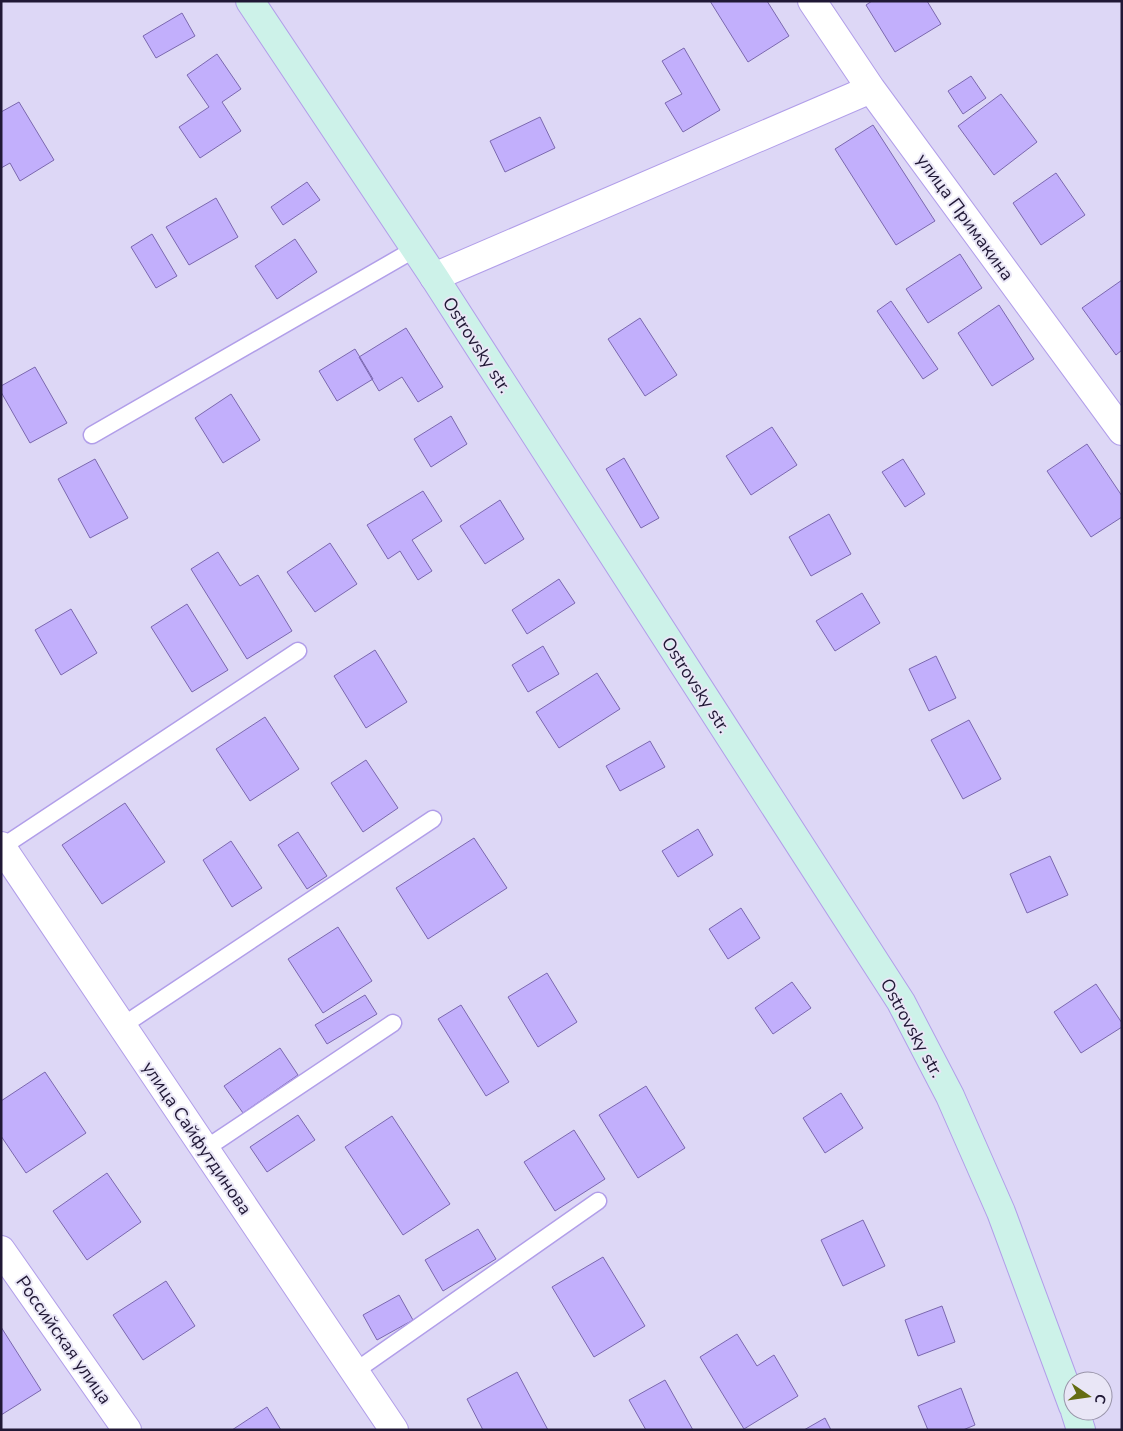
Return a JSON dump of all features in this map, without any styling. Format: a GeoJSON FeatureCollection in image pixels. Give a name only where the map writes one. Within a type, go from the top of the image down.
{"type":"FeatureCollection","features":[{"type":"Feature","properties":{"kind":"main road","name":"Ostrovsky str."},"geometry":{"type":"LineString","coordinates":[[250,1],[434,277],[901,1002],[950,1096],[1001,1212],[1063,1379]]}},
{"type":"Feature","properties":{"kind":"street","name":"улица Примакина"},"geometry":{"type":"LineString","coordinates":[[812,1],[871,90],[1122,431]]}},
{"type":"Feature","properties":{"kind":"street"},"geometry":{"type":"LineString","coordinates":[[434,277],[871,90]]}},
{"type":"Feature","properties":{"kind":"street","name":"улица Сайфутдинова"},"geometry":{"type":"LineString","coordinates":[[1,846],[394,1430]]}},
{"type":"Feature","properties":{"kind":"street","name":"Российская улица"},"geometry":{"type":"LineString","coordinates":[[1,1250],[128,1430]]}},
{"type":"Feature","properties":{"kind":"lane"},"geometry":{"type":"LineString","coordinates":[[92,435],[415,249]]}},
{"type":"Feature","properties":{"kind":"lane"},"geometry":{"type":"LineString","coordinates":[[1,846],[298,651]]}},
{"type":"Feature","properties":{"kind":"lane"},"geometry":{"type":"LineString","coordinates":[[122,1026],[433,819]]}},
{"type":"Feature","properties":{"kind":"lane"},"geometry":{"type":"LineString","coordinates":[[205,1149],[393,1023]]}},
{"type":"Feature","properties":{"kind":"lane"},"geometry":{"type":"LineString","coordinates":[[354,1372],[598,1201]]}},
{"type":"Feature","properties":{"kind":"building"},"geometry":{"type":"Polygon","coordinates":[[[710,1],[767,1],[789,36],[748,62],[710,1]]]}},
{"type":"Feature","properties":{"kind":"building"},"geometry":{"type":"Polygon","coordinates":[[[872,1],[927,1],[941,24],[895,52],[866,5],[872,1]]]}},
{"type":"Feature","properties":{"kind":"building"},"geometry":{"type":"Polygon","coordinates":[[[182,13],[195,36],[156,58],[143,36],[182,13]]]}},
{"type":"Feature","properties":{"kind":"building"},"geometry":{"type":"Polygon","coordinates":[[[684,48],[720,110],[683,132],[665,103],[682,94],[662,61],[684,48]]]}},
{"type":"Feature","properties":{"kind":"building"},"geometry":{"type":"Polygon","coordinates":[[[217,54],[241,89],[222,102],[241,131],[200,158],[179,127],[209,107],[187,75],[217,54]]]}},
{"type":"Feature","properties":{"kind":"building"},"geometry":{"type":"Polygon","coordinates":[[[971,76],[986,98],[963,114],[948,91],[971,76]]]}},
{"type":"Feature","properties":{"kind":"building"},"geometry":{"type":"Polygon","coordinates":[[[1001,94],[1037,142],[994,175],[958,126],[1001,94]]]}},
{"type":"Feature","properties":{"kind":"building"},"geometry":{"type":"Polygon","coordinates":[[[19,102],[54,160],[20,181],[10,163],[1,168],[1,112],[19,102]]]}},
{"type":"Feature","properties":{"kind":"building"},"geometry":{"type":"Polygon","coordinates":[[[540,117],[555,148],[505,172],[490,141],[540,117]]]}},
{"type":"Feature","properties":{"kind":"building"},"geometry":{"type":"Polygon","coordinates":[[[873,125],[935,221],[896,245],[835,149],[873,125]]]}},
{"type":"Feature","properties":{"kind":"building"},"geometry":{"type":"Polygon","coordinates":[[[1056,173],[1085,215],[1041,245],[1013,203],[1056,173]]]}},
{"type":"Feature","properties":{"kind":"building"},"geometry":{"type":"Polygon","coordinates":[[[307,182],[320,200],[283,225],[271,207],[307,182]]]}},
{"type":"Feature","properties":{"kind":"building"},"geometry":{"type":"Polygon","coordinates":[[[216,198],[238,237],[189,265],[166,227],[216,198]]]}},
{"type":"Feature","properties":{"kind":"building"},"geometry":{"type":"Polygon","coordinates":[[[152,234],[177,276],[156,288],[131,247],[152,234]]]}},
{"type":"Feature","properties":{"kind":"building"},"geometry":{"type":"Polygon","coordinates":[[[295,239],[317,272],[277,299],[255,266],[295,239]]]}},
{"type":"Feature","properties":{"kind":"building"},"geometry":{"type":"Polygon","coordinates":[[[960,254],[982,288],[928,323],[906,289],[960,254]]]}},
{"type":"Feature","properties":{"kind":"building"},"geometry":{"type":"Polygon","coordinates":[[[1122,280],[1122,350],[1116,355],[1082,308],[1122,280]]]}},
{"type":"Feature","properties":{"kind":"building"},"geometry":{"type":"Polygon","coordinates":[[[891,301],[938,369],[923,379],[877,311],[891,301]]]}},
{"type":"Feature","properties":{"kind":"building"},"geometry":{"type":"Polygon","coordinates":[[[999,305],[1034,359],[992,386],[958,333],[999,305]]]}},
{"type":"Feature","properties":{"kind":"building"},"geometry":{"type":"Polygon","coordinates":[[[640,318],[677,375],[645,396],[608,339],[640,318]]]}},
{"type":"Feature","properties":{"kind":"building"},"geometry":{"type":"Polygon","coordinates":[[[406,328],[443,387],[418,402],[402,377],[379,391],[359,357],[406,328]]]}},
{"type":"Feature","properties":{"kind":"building"},"geometry":{"type":"Polygon","coordinates":[[[355,349],[373,379],[337,401],[319,371],[355,349]]]}},
{"type":"Feature","properties":{"kind":"building"},"geometry":{"type":"Polygon","coordinates":[[[35,367],[67,423],[30,443],[1,392],[1,386],[35,367]]]}},
{"type":"Feature","properties":{"kind":"building"},"geometry":{"type":"Polygon","coordinates":[[[231,394],[260,440],[223,463],[195,418],[231,394]]]}},
{"type":"Feature","properties":{"kind":"building"},"geometry":{"type":"Polygon","coordinates":[[[451,416],[467,444],[431,467],[414,439],[451,416]]]}},
{"type":"Feature","properties":{"kind":"building"},"geometry":{"type":"Polygon","coordinates":[[[772,427],[797,465],[751,495],[726,456],[772,427]]]}},
{"type":"Feature","properties":{"kind":"building"},"geometry":{"type":"Polygon","coordinates":[[[1087,444],[1122,496],[1122,517],[1091,537],[1047,471],[1087,444]]]}},
{"type":"Feature","properties":{"kind":"building"},"geometry":{"type":"Polygon","coordinates":[[[624,458],[659,518],[641,528],[606,469],[624,458]]]}},
{"type":"Feature","properties":{"kind":"building"},"geometry":{"type":"Polygon","coordinates":[[[95,459],[128,518],[90,538],[58,479],[95,459]]]}},
{"type":"Feature","properties":{"kind":"building"},"geometry":{"type":"Polygon","coordinates":[[[903,459],[925,494],[905,507],[882,472],[903,459]]]}},
{"type":"Feature","properties":{"kind":"building"},"geometry":{"type":"Polygon","coordinates":[[[423,491],[442,521],[412,540],[432,571],[418,580],[400,551],[388,559],[367,525],[423,491]]]}},
{"type":"Feature","properties":{"kind":"building"},"geometry":{"type":"Polygon","coordinates":[[[500,500],[524,539],[485,564],[460,526],[500,500]]]}},
{"type":"Feature","properties":{"kind":"building"},"geometry":{"type":"Polygon","coordinates":[[[829,514],[851,554],[811,576],[789,537],[829,514]]]}},
{"type":"Feature","properties":{"kind":"building"},"geometry":{"type":"Polygon","coordinates":[[[330,543],[357,584],[315,612],[287,572],[330,543]]]}},
{"type":"Feature","properties":{"kind":"building"},"geometry":{"type":"Polygon","coordinates":[[[218,552],[240,586],[258,575],[292,631],[247,659],[191,569],[218,552]]]}},
{"type":"Feature","properties":{"kind":"building"},"geometry":{"type":"Polygon","coordinates":[[[559,579],[575,603],[527,634],[512,610],[559,579]]]}},
{"type":"Feature","properties":{"kind":"building"},"geometry":{"type":"Polygon","coordinates":[[[862,593],[880,623],[835,651],[816,621],[862,593]]]}},
{"type":"Feature","properties":{"kind":"building"},"geometry":{"type":"Polygon","coordinates":[[[187,604],[228,670],[192,692],[151,627],[187,604]]]}},
{"type":"Feature","properties":{"kind":"building"},"geometry":{"type":"Polygon","coordinates":[[[71,609],[97,653],[61,675],[35,630],[71,609]]]}},
{"type":"Feature","properties":{"kind":"building"},"geometry":{"type":"Polygon","coordinates":[[[543,646],[559,674],[528,692],[512,665],[543,646]]]}},
{"type":"Feature","properties":{"kind":"building"},"geometry":{"type":"Polygon","coordinates":[[[375,650],[407,702],[366,728],[334,676],[375,650]]]}},
{"type":"Feature","properties":{"kind":"building"},"geometry":{"type":"Polygon","coordinates":[[[936,656],[956,698],[929,711],[909,669],[936,656]]]}},
{"type":"Feature","properties":{"kind":"building"},"geometry":{"type":"Polygon","coordinates":[[[597,673],[620,709],[559,748],[536,712],[597,673]]]}},
{"type":"Feature","properties":{"kind":"building"},"geometry":{"type":"Polygon","coordinates":[[[265,717],[299,769],[250,801],[216,749],[265,717]]]}},
{"type":"Feature","properties":{"kind":"building"},"geometry":{"type":"Polygon","coordinates":[[[969,720],[1001,779],[963,799],[931,740],[969,720]]]}},
{"type":"Feature","properties":{"kind":"building"},"geometry":{"type":"Polygon","coordinates":[[[650,741],[665,767],[620,791],[606,766],[650,741]]]}},
{"type":"Feature","properties":{"kind":"building"},"geometry":{"type":"Polygon","coordinates":[[[366,760],[398,808],[363,832],[331,783],[366,760]]]}},
{"type":"Feature","properties":{"kind":"building"},"geometry":{"type":"Polygon","coordinates":[[[125,803],[165,862],[102,904],[62,845],[125,803]]]}},
{"type":"Feature","properties":{"kind":"building"},"geometry":{"type":"Polygon","coordinates":[[[698,829],[713,855],[678,877],[662,851],[698,829]]]}},
{"type":"Feature","properties":{"kind":"building"},"geometry":{"type":"Polygon","coordinates":[[[298,832],[327,876],[307,889],[278,845],[298,832]]]}},
{"type":"Feature","properties":{"kind":"building"},"geometry":{"type":"Polygon","coordinates":[[[474,838],[507,888],[428,939],[396,888],[474,838]]]}},
{"type":"Feature","properties":{"kind":"building"},"geometry":{"type":"Polygon","coordinates":[[[231,841],[262,888],[232,907],[203,860],[231,841]]]}},
{"type":"Feature","properties":{"kind":"building"},"geometry":{"type":"Polygon","coordinates":[[[1050,856],[1068,895],[1027,913],[1010,874],[1050,856]]]}},
{"type":"Feature","properties":{"kind":"building"},"geometry":{"type":"Polygon","coordinates":[[[741,908],[760,938],[728,959],[709,929],[741,908]]]}},
{"type":"Feature","properties":{"kind":"building"},"geometry":{"type":"Polygon","coordinates":[[[338,927],[372,981],[323,1013],[288,959],[338,927]]]}},
{"type":"Feature","properties":{"kind":"building"},"geometry":{"type":"Polygon","coordinates":[[[547,973],[577,1022],[538,1047],[508,997],[547,973]]]}},
{"type":"Feature","properties":{"kind":"building"},"geometry":{"type":"Polygon","coordinates":[[[792,982],[811,1008],[773,1034],[755,1008],[792,982]]]}},
{"type":"Feature","properties":{"kind":"building"},"geometry":{"type":"Polygon","coordinates":[[[1096,984],[1122,1023],[1122,1027],[1081,1053],[1054,1012],[1096,984]]]}},
{"type":"Feature","properties":{"kind":"building"},"geometry":{"type":"Polygon","coordinates":[[[365,995],[377,1014],[327,1044],[315,1025],[365,995]]]}},
{"type":"Feature","properties":{"kind":"building"},"geometry":{"type":"Polygon","coordinates":[[[461,1005],[509,1082],[486,1096],[438,1019],[461,1005]]]}},
{"type":"Feature","properties":{"kind":"building"},"geometry":{"type":"Polygon","coordinates":[[[280,1048],[298,1075],[243,1113],[224,1086],[280,1048]]]}},
{"type":"Feature","properties":{"kind":"building"},"geometry":{"type":"Polygon","coordinates":[[[45,1072],[86,1133],[26,1173],[1,1136],[1,1101],[45,1072]]]}},
{"type":"Feature","properties":{"kind":"building"},"geometry":{"type":"Polygon","coordinates":[[[646,1086],[685,1148],[638,1178],[599,1115],[646,1086]]]}},
{"type":"Feature","properties":{"kind":"building"},"geometry":{"type":"Polygon","coordinates":[[[841,1093],[863,1128],[825,1153],[803,1118],[841,1093]]]}},
{"type":"Feature","properties":{"kind":"building"},"geometry":{"type":"Polygon","coordinates":[[[298,1115],[315,1140],[267,1172],[250,1147],[298,1115]]]}},
{"type":"Feature","properties":{"kind":"building"},"geometry":{"type":"Polygon","coordinates":[[[392,1116],[450,1204],[403,1235],[345,1147],[392,1116]]]}},
{"type":"Feature","properties":{"kind":"building"},"geometry":{"type":"Polygon","coordinates":[[[574,1130],[605,1179],[555,1211],[524,1162],[574,1130]]]}},
{"type":"Feature","properties":{"kind":"building"},"geometry":{"type":"Polygon","coordinates":[[[107,1173],[141,1222],[87,1260],[53,1211],[107,1173]]]}},
{"type":"Feature","properties":{"kind":"building"},"geometry":{"type":"Polygon","coordinates":[[[863,1220],[885,1266],[843,1286],[821,1240],[863,1220]]]}},
{"type":"Feature","properties":{"kind":"building"},"geometry":{"type":"Polygon","coordinates":[[[478,1229],[496,1259],[443,1291],[425,1260],[478,1229]]]}},
{"type":"Feature","properties":{"kind":"building"},"geometry":{"type":"Polygon","coordinates":[[[603,1257],[645,1326],[594,1357],[552,1287],[603,1257]]]}},
{"type":"Feature","properties":{"kind":"building"},"geometry":{"type":"Polygon","coordinates":[[[166,1281],[195,1326],[143,1360],[113,1315],[166,1281]]]}},
{"type":"Feature","properties":{"kind":"building"},"geometry":{"type":"Polygon","coordinates":[[[399,1295],[413,1320],[377,1340],[363,1315],[399,1295]]]}},
{"type":"Feature","properties":{"kind":"building"},"geometry":{"type":"Polygon","coordinates":[[[942,1306],[955,1342],[918,1356],[905,1320],[942,1306]]]}},
{"type":"Feature","properties":{"kind":"building"},"geometry":{"type":"Polygon","coordinates":[[[1,1327],[41,1390],[1,1415],[1,1327]]]}},
{"type":"Feature","properties":{"kind":"building"},"geometry":{"type":"Polygon","coordinates":[[[737,1334],[757,1366],[774,1355],[798,1396],[744,1429],[700,1357],[737,1334]]]}},
{"type":"Feature","properties":{"kind":"building"},"geometry":{"type":"Polygon","coordinates":[[[517,1372],[548,1430],[483,1430],[467,1399],[517,1372]]]}},
{"type":"Feature","properties":{"kind":"building"},"geometry":{"type":"Polygon","coordinates":[[[665,1380],[693,1430],[646,1430],[629,1400],[665,1380]]]}},
{"type":"Feature","properties":{"kind":"building"},"geometry":{"type":"Polygon","coordinates":[[[961,1388],[975,1425],[963,1430],[928,1430],[918,1406],[961,1388]]]}},
{"type":"Feature","properties":{"kind":"building"},"geometry":{"type":"Polygon","coordinates":[[[267,1407],[281,1430],[232,1430],[267,1407]]]}},
{"type":"Feature","properties":{"kind":"building"},"geometry":{"type":"Polygon","coordinates":[[[825,1418],[831,1430],[804,1430],[825,1418]]]}}]}
